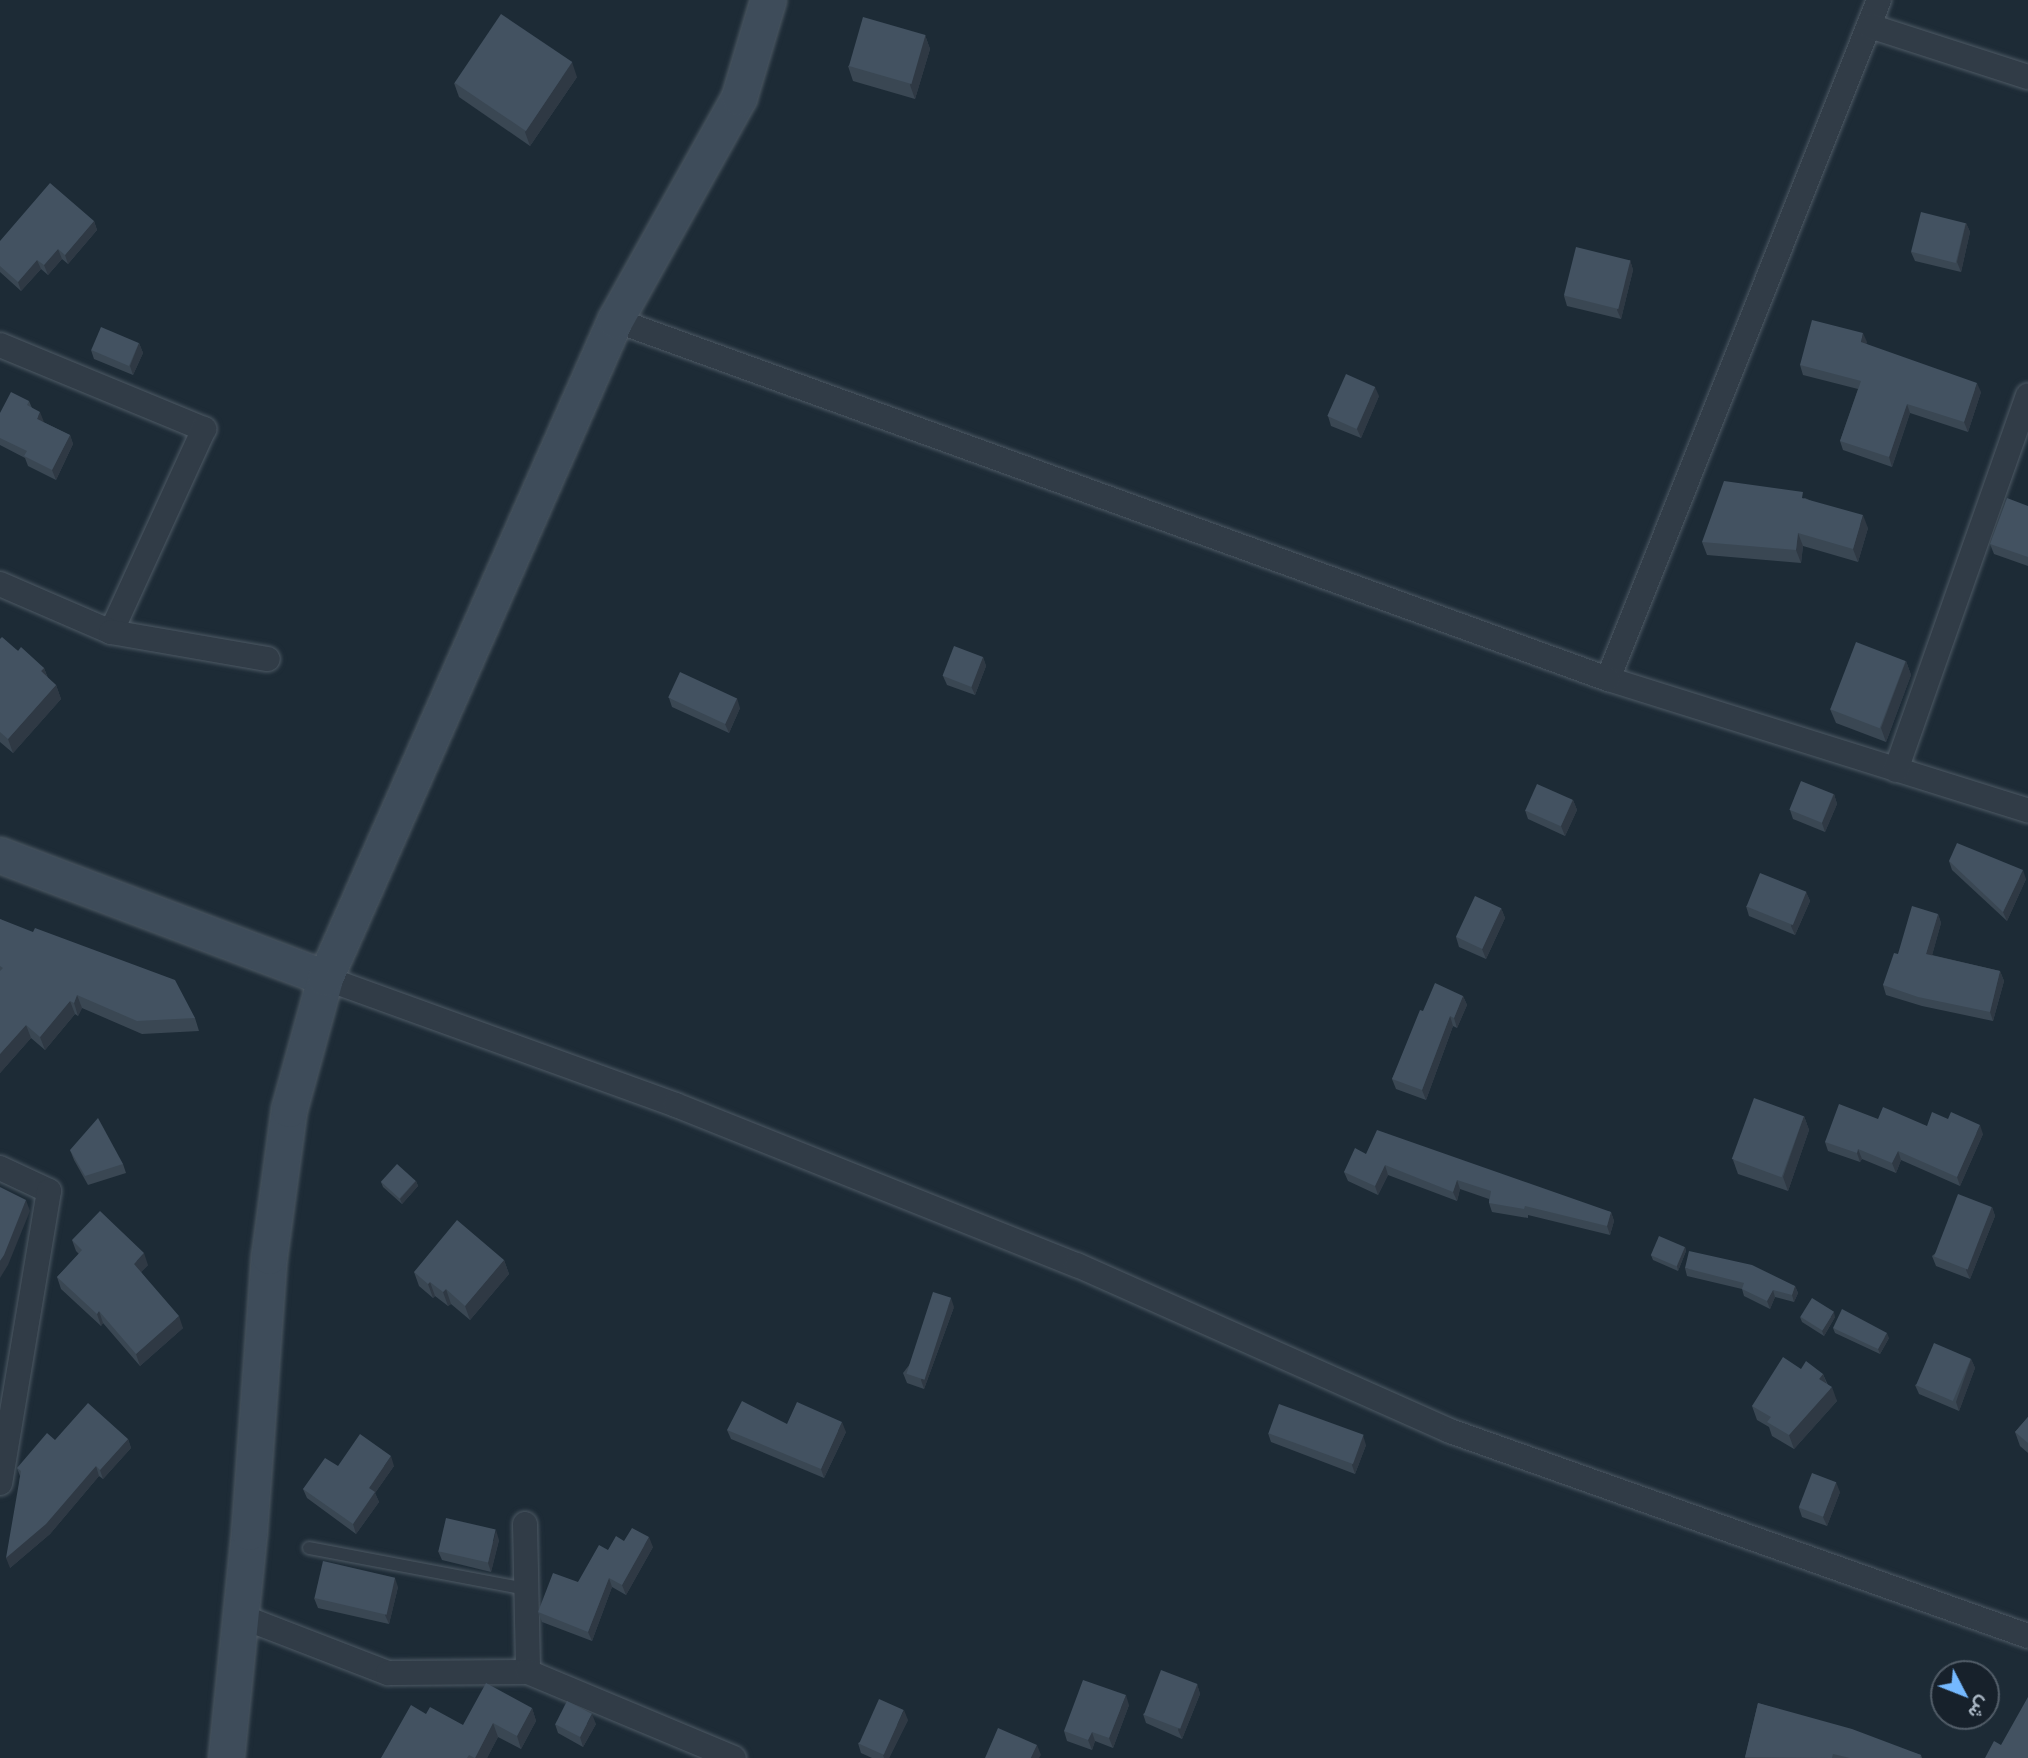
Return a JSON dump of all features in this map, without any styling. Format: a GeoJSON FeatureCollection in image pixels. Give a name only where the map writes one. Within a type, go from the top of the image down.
{"type":"FeatureCollection","features":[{"type":"Feature","properties":{"kind":"street"},"geometry":{"type":"LineString","coordinates":[[226,1758],[250,1532],[271,1243],[289,1109],[325,978],[615,320],[739,97],[768,0]]}},
{"type":"Feature","properties":{"kind":"street"},"geometry":{"type":"LineString","coordinates":[[1608,679],[1879,0]]}},
{"type":"Feature","properties":{"kind":"street"},"geometry":{"type":"LineString","coordinates":[[1870,26],[2028,77]]}},
{"type":"Feature","properties":{"kind":"street"},"geometry":{"type":"LineString","coordinates":[[615,320],[1608,679],[2028,811]]}},
{"type":"Feature","properties":{"kind":"street"},"geometry":{"type":"LineString","coordinates":[[0,345],[204,429],[111,632]]}},
{"type":"Feature","properties":{"kind":"street"},"geometry":{"type":"LineString","coordinates":[[1896,770],[2028,396]]}},
{"type":"Feature","properties":{"kind":"street"},"geometry":{"type":"LineString","coordinates":[[0,584],[111,632],[268,659]]}},
{"type":"Feature","properties":{"kind":"street"},"geometry":{"type":"LineString","coordinates":[[0,855],[325,978],[676,1105],[1077,1265],[1450,1431],[2028,1636]]}},
{"type":"Feature","properties":{"kind":"street"},"geometry":{"type":"LineString","coordinates":[[0,1168],[49,1191],[0,1483]]}},
{"type":"Feature","properties":{"kind":"street"},"geometry":{"type":"LineString","coordinates":[[525,1524],[528,1672]]}},
{"type":"Feature","properties":{"kind":"street"},"geometry":{"type":"LineString","coordinates":[[240,1616],[388,1673],[528,1672],[734,1758]]}},
{"type":"Feature","properties":{"kind":"lane"},"geometry":{"type":"LineString","coordinates":[[309,1548],[526,1589]]}},
{"type":"Feature","properties":{"kind":"building"},"geometry":{"type":"Polygon","coordinates":[[[501,14],[572,62],[526,131],[455,83],[501,14]]]}},
{"type":"Feature","properties":{"kind":"building"},"geometry":{"type":"Polygon","coordinates":[[[863,17],[925,35],[911,84],[849,66],[863,17]]]}},
{"type":"Feature","properties":{"kind":"building"},"geometry":{"type":"Polygon","coordinates":[[[50,183],[94,221],[65,255],[58,249],[44,265],[37,260],[18,282],[0,266],[0,241],[50,183]]]}},
{"type":"Feature","properties":{"kind":"building"},"geometry":{"type":"Polygon","coordinates":[[[1921,212],[1966,223],[1956,263],[1911,252],[1921,212]]]}},
{"type":"Feature","properties":{"kind":"building"},"geometry":{"type":"Polygon","coordinates":[[[1576,247],[1630,261],[1618,309],[1564,296],[1576,247]]]}},
{"type":"Feature","properties":{"kind":"building"},"geometry":{"type":"Polygon","coordinates":[[[1812,320],[1863,333],[1861,342],[1977,383],[1964,422],[1907,404],[1889,457],[1840,441],[1861,381],[1800,365],[1812,320]]]}},
{"type":"Feature","properties":{"kind":"building"},"geometry":{"type":"Polygon","coordinates":[[[101,327],[139,343],[129,366],[91,350],[101,327]]]}},
{"type":"Feature","properties":{"kind":"building"},"geometry":{"type":"Polygon","coordinates":[[[1346,374],[1375,387],[1357,429],[1327,416],[1346,374]]]}},
{"type":"Feature","properties":{"kind":"building"},"geometry":{"type":"Polygon","coordinates":[[[11,392],[29,401],[27,405],[40,412],[37,419],[70,435],[52,470],[24,456],[27,451],[0,438],[0,413],[11,392]]]}},
{"type":"Feature","properties":{"kind":"building"},"geometry":{"type":"Polygon","coordinates":[[[1724,481],[1803,492],[1802,498],[1863,515],[1853,549],[1798,533],[1796,550],[1702,542],[1724,481]]]}},
{"type":"Feature","properties":{"kind":"building"},"geometry":{"type":"Polygon","coordinates":[[[2007,498],[2028,506],[2028,557],[1990,544],[2007,498]]]}},
{"type":"Feature","properties":{"kind":"building"},"geometry":{"type":"Polygon","coordinates":[[[2,637],[18,651],[21,647],[44,668],[41,671],[56,685],[8,739],[0,732],[2,637]]]}},
{"type":"Feature","properties":{"kind":"building"},"geometry":{"type":"Polygon","coordinates":[[[1856,642],[1905,661],[1880,728],[1830,709],[1856,642]]]}},
{"type":"Feature","properties":{"kind":"building"},"geometry":{"type":"Polygon","coordinates":[[[954,646],[983,657],[971,687],[943,676],[954,646]]]}},
{"type":"Feature","properties":{"kind":"building"},"geometry":{"type":"Polygon","coordinates":[[[680,672],[737,699],[725,724],[668,697],[680,672]]]}},
{"type":"Feature","properties":{"kind":"building"},"geometry":{"type":"Polygon","coordinates":[[[1801,781],[1833,794],[1822,823],[1789,810],[1801,781]]]}},
{"type":"Feature","properties":{"kind":"building"},"geometry":{"type":"Polygon","coordinates":[[[1537,784],[1573,800],[1561,826],[1525,810],[1537,784]]]}},
{"type":"Feature","properties":{"kind":"building"},"geometry":{"type":"Polygon","coordinates":[[[1957,843],[2023,870],[2003,912],[1949,861],[1957,843]]]}},
{"type":"Feature","properties":{"kind":"building"},"geometry":{"type":"Polygon","coordinates":[[[1760,873],[1806,892],[1793,925],[1747,906],[1760,873]]]}},
{"type":"Feature","properties":{"kind":"building"},"geometry":{"type":"Polygon","coordinates":[[[1475,896],[1501,908],[1482,949],[1456,937],[1475,896]]]}},
{"type":"Feature","properties":{"kind":"building"},"geometry":{"type":"Polygon","coordinates":[[[1912,906],[1938,914],[1926,954],[2000,971],[1990,1012],[1918,997],[1883,985],[1894,953],[1898,954],[1912,906]]]}},
{"type":"Feature","properties":{"kind":"building"},"geometry":{"type":"Polygon","coordinates":[[[0,919],[33,932],[35,928],[175,980],[195,1018],[137,1021],[77,995],[74,1003],[70,1001],[40,1037],[26,1025],[0,1054],[0,971],[3,968],[0,966],[0,919]]]}},
{"type":"Feature","properties":{"kind":"building"},"geometry":{"type":"Polygon","coordinates":[[[1435,983],[1463,996],[1454,1018],[1450,1016],[1422,1090],[1392,1079],[1420,1010],[1423,1011],[1435,983]]]}},
{"type":"Feature","properties":{"kind":"building"},"geometry":{"type":"Polygon","coordinates":[[[1754,1098],[1804,1116],[1782,1177],[1732,1159],[1754,1098]]]}},
{"type":"Feature","properties":{"kind":"building"},"geometry":{"type":"Polygon","coordinates":[[[1839,1104],[1878,1119],[1883,1107],[1927,1126],[1932,1112],[1948,1119],[1951,1112],[1980,1125],[1957,1177],[1898,1151],[1892,1163],[1858,1149],[1857,1153],[1825,1142],[1839,1104]]]}},
{"type":"Feature","properties":{"kind":"building"},"geometry":{"type":"Polygon","coordinates":[[[98,1118],[123,1164],[85,1176],[70,1150],[98,1118]]]}},
{"type":"Feature","properties":{"kind":"building"},"geometry":{"type":"Polygon","coordinates":[[[1377,1130],[1611,1212],[1607,1226],[1525,1206],[1524,1209],[1489,1203],[1491,1191],[1457,1180],[1453,1192],[1385,1165],[1375,1186],[1344,1172],[1355,1148],[1366,1154],[1377,1130]]]}},
{"type":"Feature","properties":{"kind":"building"},"geometry":{"type":"Polygon","coordinates":[[[397,1164],[416,1181],[400,1199],[381,1182],[397,1164]]]}},
{"type":"Feature","properties":{"kind":"building"},"geometry":{"type":"Polygon","coordinates":[[[0,1187],[26,1200],[0,1261],[0,1187]]]}},
{"type":"Feature","properties":{"kind":"building"},"geometry":{"type":"Polygon","coordinates":[[[1958,1194],[1992,1207],[1968,1269],[1934,1257],[1958,1194]]]}},
{"type":"Feature","properties":{"kind":"building"},"geometry":{"type":"Polygon","coordinates":[[[100,1211],[144,1253],[134,1264],[179,1316],[136,1354],[99,1311],[97,1314],[57,1277],[82,1250],[72,1240],[100,1211]]]}},
{"type":"Feature","properties":{"kind":"building"},"geometry":{"type":"Polygon","coordinates":[[[457,1220],[504,1260],[465,1306],[446,1289],[443,1292],[414,1272],[457,1220]]]}},
{"type":"Feature","properties":{"kind":"building"},"geometry":{"type":"Polygon","coordinates":[[[1659,1236],[1685,1247],[1677,1266],[1651,1255],[1659,1236]]]}},
{"type":"Feature","properties":{"kind":"building"},"geometry":{"type":"Polygon","coordinates":[[[1689,1251],[1752,1265],[1795,1286],[1792,1295],[1773,1290],[1767,1301],[1742,1289],[1744,1283],[1685,1268],[1689,1251]]]}},
{"type":"Feature","properties":{"kind":"building"},"geometry":{"type":"Polygon","coordinates":[[[933,1292],[951,1298],[924,1380],[906,1374],[933,1292]]]}},
{"type":"Feature","properties":{"kind":"building"},"geometry":{"type":"Polygon","coordinates":[[[1812,1298],[1834,1312],[1822,1330],[1800,1317],[1812,1298]]]}},
{"type":"Feature","properties":{"kind":"building"},"geometry":{"type":"Polygon","coordinates":[[[1842,1309],[1887,1333],[1878,1349],[1833,1328],[1842,1309]]]}},
{"type":"Feature","properties":{"kind":"building"},"geometry":{"type":"Polygon","coordinates":[[[1934,1343],[1971,1359],[1953,1401],[1916,1385],[1934,1343]]]}},
{"type":"Feature","properties":{"kind":"building"},"geometry":{"type":"Polygon","coordinates":[[[1783,1357],[1801,1369],[1806,1361],[1823,1374],[1819,1379],[1832,1387],[1789,1435],[1767,1422],[1771,1417],[1752,1406],[1783,1357]]]}},
{"type":"Feature","properties":{"kind":"building"},"geometry":{"type":"Polygon","coordinates":[[[742,1401],[787,1424],[797,1402],[842,1422],[821,1469],[727,1430],[742,1401]]]}},
{"type":"Feature","properties":{"kind":"building"},"geometry":{"type":"Polygon","coordinates":[[[88,1403],[128,1439],[100,1470],[96,1466],[46,1524],[6,1558],[21,1471],[17,1468],[47,1433],[55,1440],[88,1403]]]}},
{"type":"Feature","properties":{"kind":"building"},"geometry":{"type":"Polygon","coordinates":[[[1279,1404],[1364,1435],[1353,1464],[1268,1433],[1279,1404]]]}},
{"type":"Feature","properties":{"kind":"building"},"geometry":{"type":"Polygon","coordinates":[[[2028,1417],[2028,1443],[2015,1432],[2028,1417]]]}},
{"type":"Feature","properties":{"kind":"building"},"geometry":{"type":"Polygon","coordinates":[[[360,1434],[391,1456],[369,1488],[375,1492],[353,1524],[303,1489],[325,1458],[338,1466],[360,1434]]]}},
{"type":"Feature","properties":{"kind":"building"},"geometry":{"type":"Polygon","coordinates":[[[1812,1473],[1836,1482],[1823,1517],[1799,1508],[1812,1473]]]}},
{"type":"Feature","properties":{"kind":"building"},"geometry":{"type":"Polygon","coordinates":[[[446,1518],[496,1529],[488,1563],[438,1551],[446,1518]]]}},
{"type":"Feature","properties":{"kind":"building"},"geometry":{"type":"Polygon","coordinates":[[[632,1528],[649,1537],[622,1585],[609,1578],[588,1632],[538,1612],[553,1573],[578,1582],[599,1545],[608,1550],[616,1536],[624,1541],[632,1528]]]}},
{"type":"Feature","properties":{"kind":"building"},"geometry":{"type":"Polygon","coordinates":[[[323,1561],[395,1578],[387,1615],[314,1598],[323,1561]]]}},
{"type":"Feature","properties":{"kind":"building"},"geometry":{"type":"Polygon","coordinates":[[[1161,1670],[1197,1684],[1180,1729],[1144,1715],[1161,1670]]]}},
{"type":"Feature","properties":{"kind":"building"},"geometry":{"type":"Polygon","coordinates":[[[1083,1680],[1126,1695],[1109,1738],[1092,1732],[1088,1740],[1064,1731],[1083,1680]]]}},
{"type":"Feature","properties":{"kind":"building"},"geometry":{"type":"Polygon","coordinates":[[[486,1683],[532,1708],[517,1736],[493,1723],[475,1758],[469,1755],[467,1758],[381,1758],[411,1705],[426,1714],[430,1707],[463,1725],[486,1683]]]}},
{"type":"Feature","properties":{"kind":"building"},"geometry":{"type":"Polygon","coordinates":[[[2028,1697],[2028,1758],[1985,1758],[1994,1741],[2001,1745],[2028,1697]]]}},
{"type":"Feature","properties":{"kind":"building"},"geometry":{"type":"Polygon","coordinates":[[[879,1699],[904,1710],[884,1755],[859,1744],[879,1699]]]}},
{"type":"Feature","properties":{"kind":"building"},"geometry":{"type":"Polygon","coordinates":[[[567,1701],[592,1714],[580,1737],[555,1724],[567,1701]]]}},
{"type":"Feature","properties":{"kind":"building"},"geometry":{"type":"Polygon","coordinates":[[[1758,1703],[1852,1729],[1921,1755],[1922,1758],[1850,1758],[1833,1754],[1832,1758],[1745,1757],[1758,1703]]]}},
{"type":"Feature","properties":{"kind":"building"},"geometry":{"type":"Polygon","coordinates":[[[998,1728],[1037,1745],[1031,1758],[985,1758],[998,1728]]]}}]}
